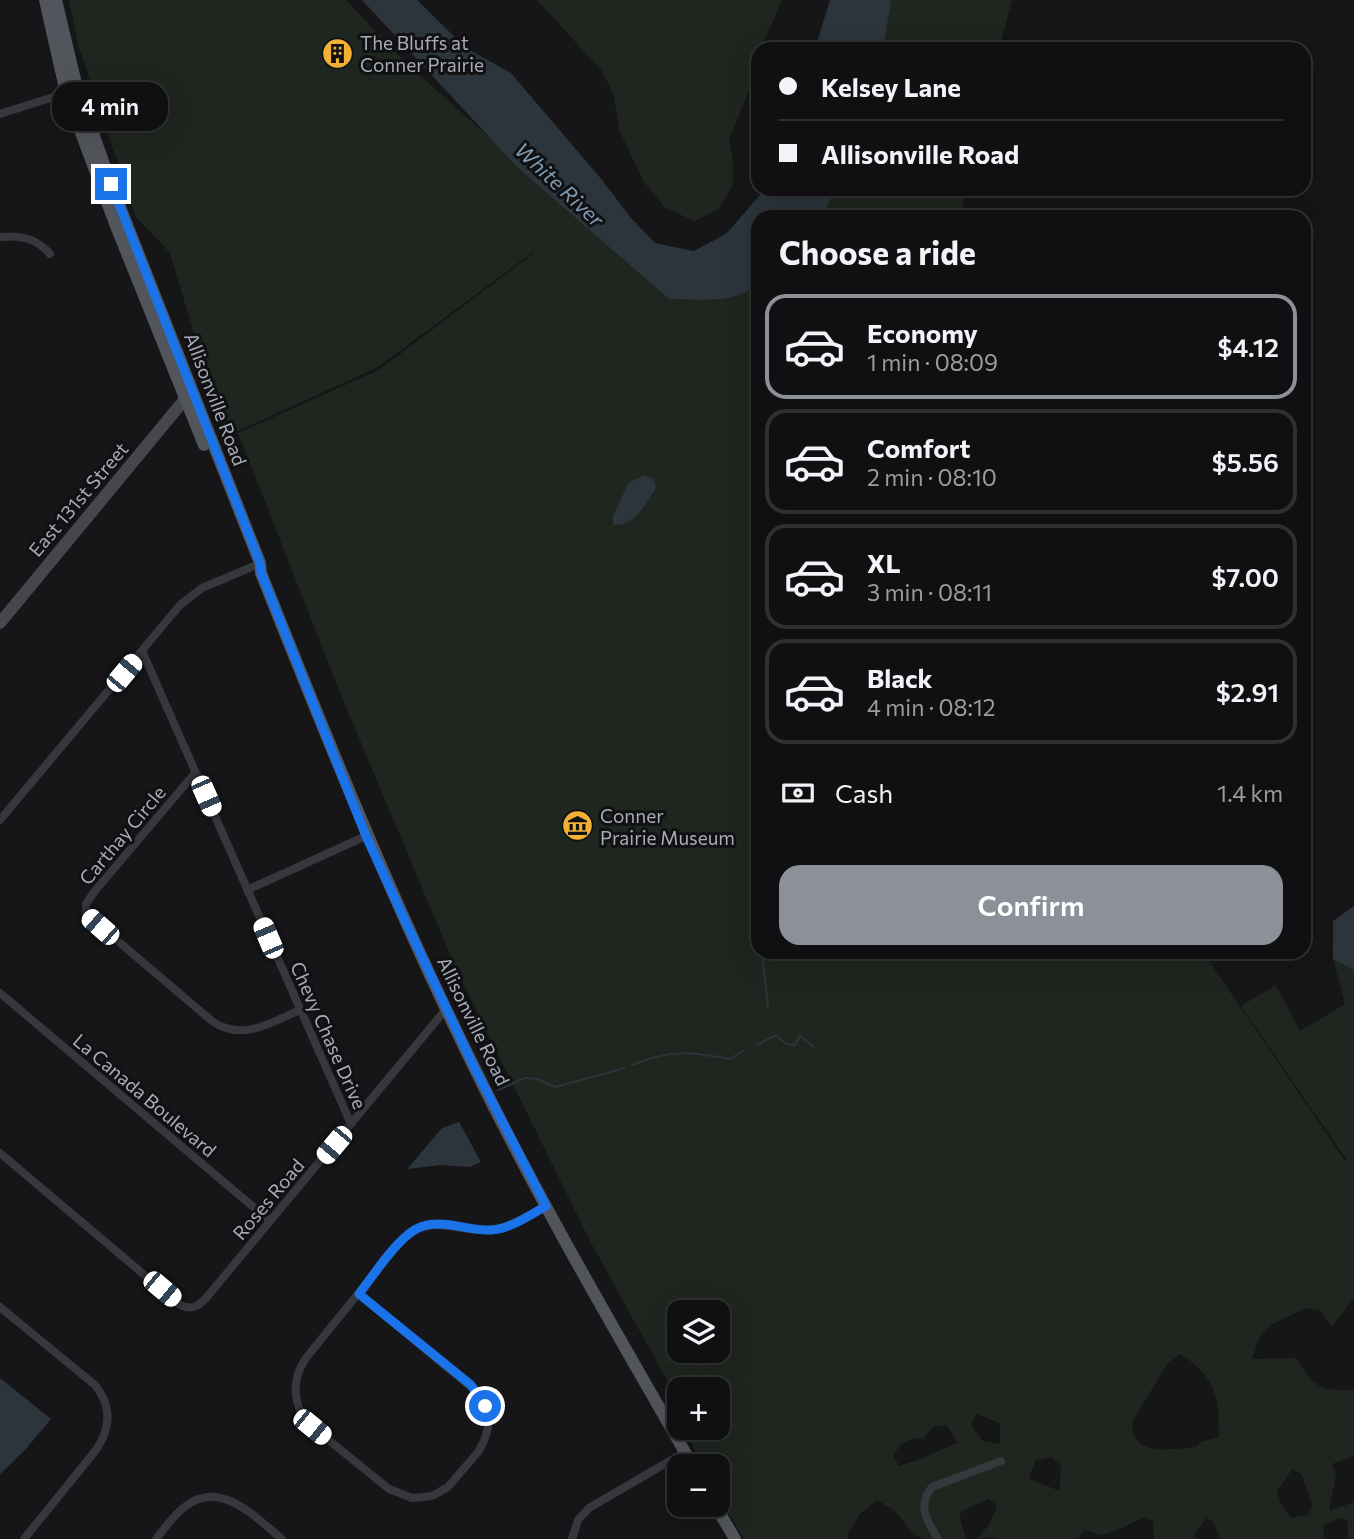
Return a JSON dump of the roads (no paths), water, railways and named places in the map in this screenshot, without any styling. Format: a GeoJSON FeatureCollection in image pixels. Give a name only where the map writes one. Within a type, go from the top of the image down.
{"type":"FeatureCollection","features":[{"type":"Feature","properties":{"kind":"main road","name":"Allisonville Road"},"geometry":{"type":"LineString","coordinates":[[45,0],[66,93],[185,399],[366,836],[473,1065],[546,1206],[588,1286],[685,1452]]}},
{"type":"Feature","properties":{"kind":"main road","name":"Allisonville Road"},"geometry":{"type":"LineString","coordinates":[[56,0],[81,100],[111,184],[260,563],[257,570]]}},
{"type":"Feature","properties":{"kind":"main road"},"geometry":{"type":"LineString","coordinates":[[722,1517],[735,1539]]}},
{"type":"Feature","properties":{"kind":"street"},"geometry":{"type":"LineString","coordinates":[[0,114],[66,93]]}},
{"type":"Feature","properties":{"kind":"street"},"geometry":{"type":"LineString","coordinates":[[0,237],[27,238],[40,244],[50,254]]}},
{"type":"Feature","properties":{"kind":"street","name":"East 131st Street"},"geometry":{"type":"LineString","coordinates":[[0,623],[185,399]]}},
{"type":"Feature","properties":{"kind":"street"},"geometry":{"type":"LineString","coordinates":[[0,820],[180,605],[192,594],[257,570]]}},
{"type":"Feature","properties":{"kind":"street","name":"Chevy Chase Drive"},"geometry":{"type":"LineString","coordinates":[[142,651],[351,1124]]}},
{"type":"Feature","properties":{"kind":"street","name":"Carthay Circle"},"geometry":{"type":"LineString","coordinates":[[195,773],[94,892],[85,907],[86,914],[212,1021],[225,1029],[248,1031],[300,1010]]}},
{"type":"Feature","properties":{"kind":"street"},"geometry":{"type":"LineString","coordinates":[[247,890],[366,836]]}},
{"type":"Feature","properties":{"kind":"street","name":"La Canada Boulevard"},"geometry":{"type":"LineString","coordinates":[[0,993],[270,1220]]}},
{"type":"Feature","properties":{"kind":"street","name":"Roses Road"},"geometry":{"type":"LineString","coordinates":[[0,1153],[180,1305],[192,1308],[203,1302],[446,1009]]}},
{"type":"Feature","properties":{"kind":"street"},"geometry":{"type":"LineString","coordinates":[[359,1294],[478,1393],[485,1406],[488,1420],[482,1447],[449,1488],[432,1496],[412,1498],[395,1492],[310,1425],[297,1405],[295,1387],[302,1364],[400,1242],[417,1229],[438,1224],[495,1230],[513,1224],[546,1206]]}},
{"type":"Feature","properties":{"kind":"street"},"geometry":{"type":"LineString","coordinates":[[0,1307],[95,1385],[103,1396],[108,1416],[107,1428],[100,1444],[24,1539]]}},
{"type":"Feature","properties":{"kind":"street"},"geometry":{"type":"LineString","coordinates":[[572,1539],[578,1520],[589,1508],[685,1452]]}},
{"type":"Feature","properties":{"kind":"street"},"geometry":{"type":"LineString","coordinates":[[938,1539],[923,1509],[925,1495],[932,1487],[1001,1461]]}},
{"type":"Feature","properties":{"kind":"street"},"geometry":{"type":"LineString","coordinates":[[156,1539],[185,1506],[199,1499],[212,1497],[224,1498],[240,1505],[279,1538]]}},
{"type":"Feature","properties":{"kind":"water","name":"White River"},"geometry":{"type":"Polygon","coordinates":[[[362,0],[417,0],[466,48],[511,73],[631,218],[655,243],[694,251],[726,234],[759,196],[832,196],[826,210],[751,210],[751,288],[744,293],[719,299],[669,299],[516,166],[362,0]]]}},
{"type":"Feature","properties":{"kind":"water"},"geometry":{"type":"Polygon","coordinates":[[[830,0],[891,0],[884,42],[817,42],[830,0]]]}},
{"type":"Feature","properties":{"kind":"water"},"geometry":{"type":"Polygon","coordinates":[[[645,475],[654,479],[656,488],[648,501],[634,518],[613,525],[613,516],[629,482],[645,475]]]}},
{"type":"Feature","properties":{"kind":"water"},"geometry":{"type":"Polygon","coordinates":[[[1354,906],[1354,970],[1333,959],[1333,921],[1354,906]]]}},
{"type":"Feature","properties":{"kind":"water"},"geometry":{"type":"Polygon","coordinates":[[[459,1122],[481,1162],[470,1167],[441,1165],[407,1169],[442,1128],[459,1122]]]}},
{"type":"Feature","properties":{"kind":"water"},"geometry":{"type":"Polygon","coordinates":[[[0,1378],[51,1419],[0,1474],[0,1378]]]}},
{"type":"Feature","properties":{"kind":"waterway"},"geometry":{"type":"LineString","coordinates":[[763,959],[768,1008]]}},
{"type":"Feature","properties":{"kind":"waterway"},"geometry":{"type":"LineString","coordinates":[[757,1045],[776,1035],[786,1044],[795,1045],[800,1036],[814,1047]]}},
{"type":"Feature","properties":{"kind":"waterway"},"geometry":{"type":"LineString","coordinates":[[632,1065],[658,1056],[681,1053],[730,1059],[743,1051]]}},
{"type":"Feature","properties":{"kind":"waterway"},"geometry":{"type":"LineString","coordinates":[[498,1090],[525,1078],[537,1079],[555,1087],[625,1068]]}},
{"type":"Feature","properties":{"kind":"place","name":"The Bluffs at Conner Prairie"},"geometry":{"type":"Point","coordinates":[337,53]}},
{"type":"Feature","properties":{"kind":"place","name":"Conner Prairie Museum"},"geometry":{"type":"Point","coordinates":[577,826]}}]}
